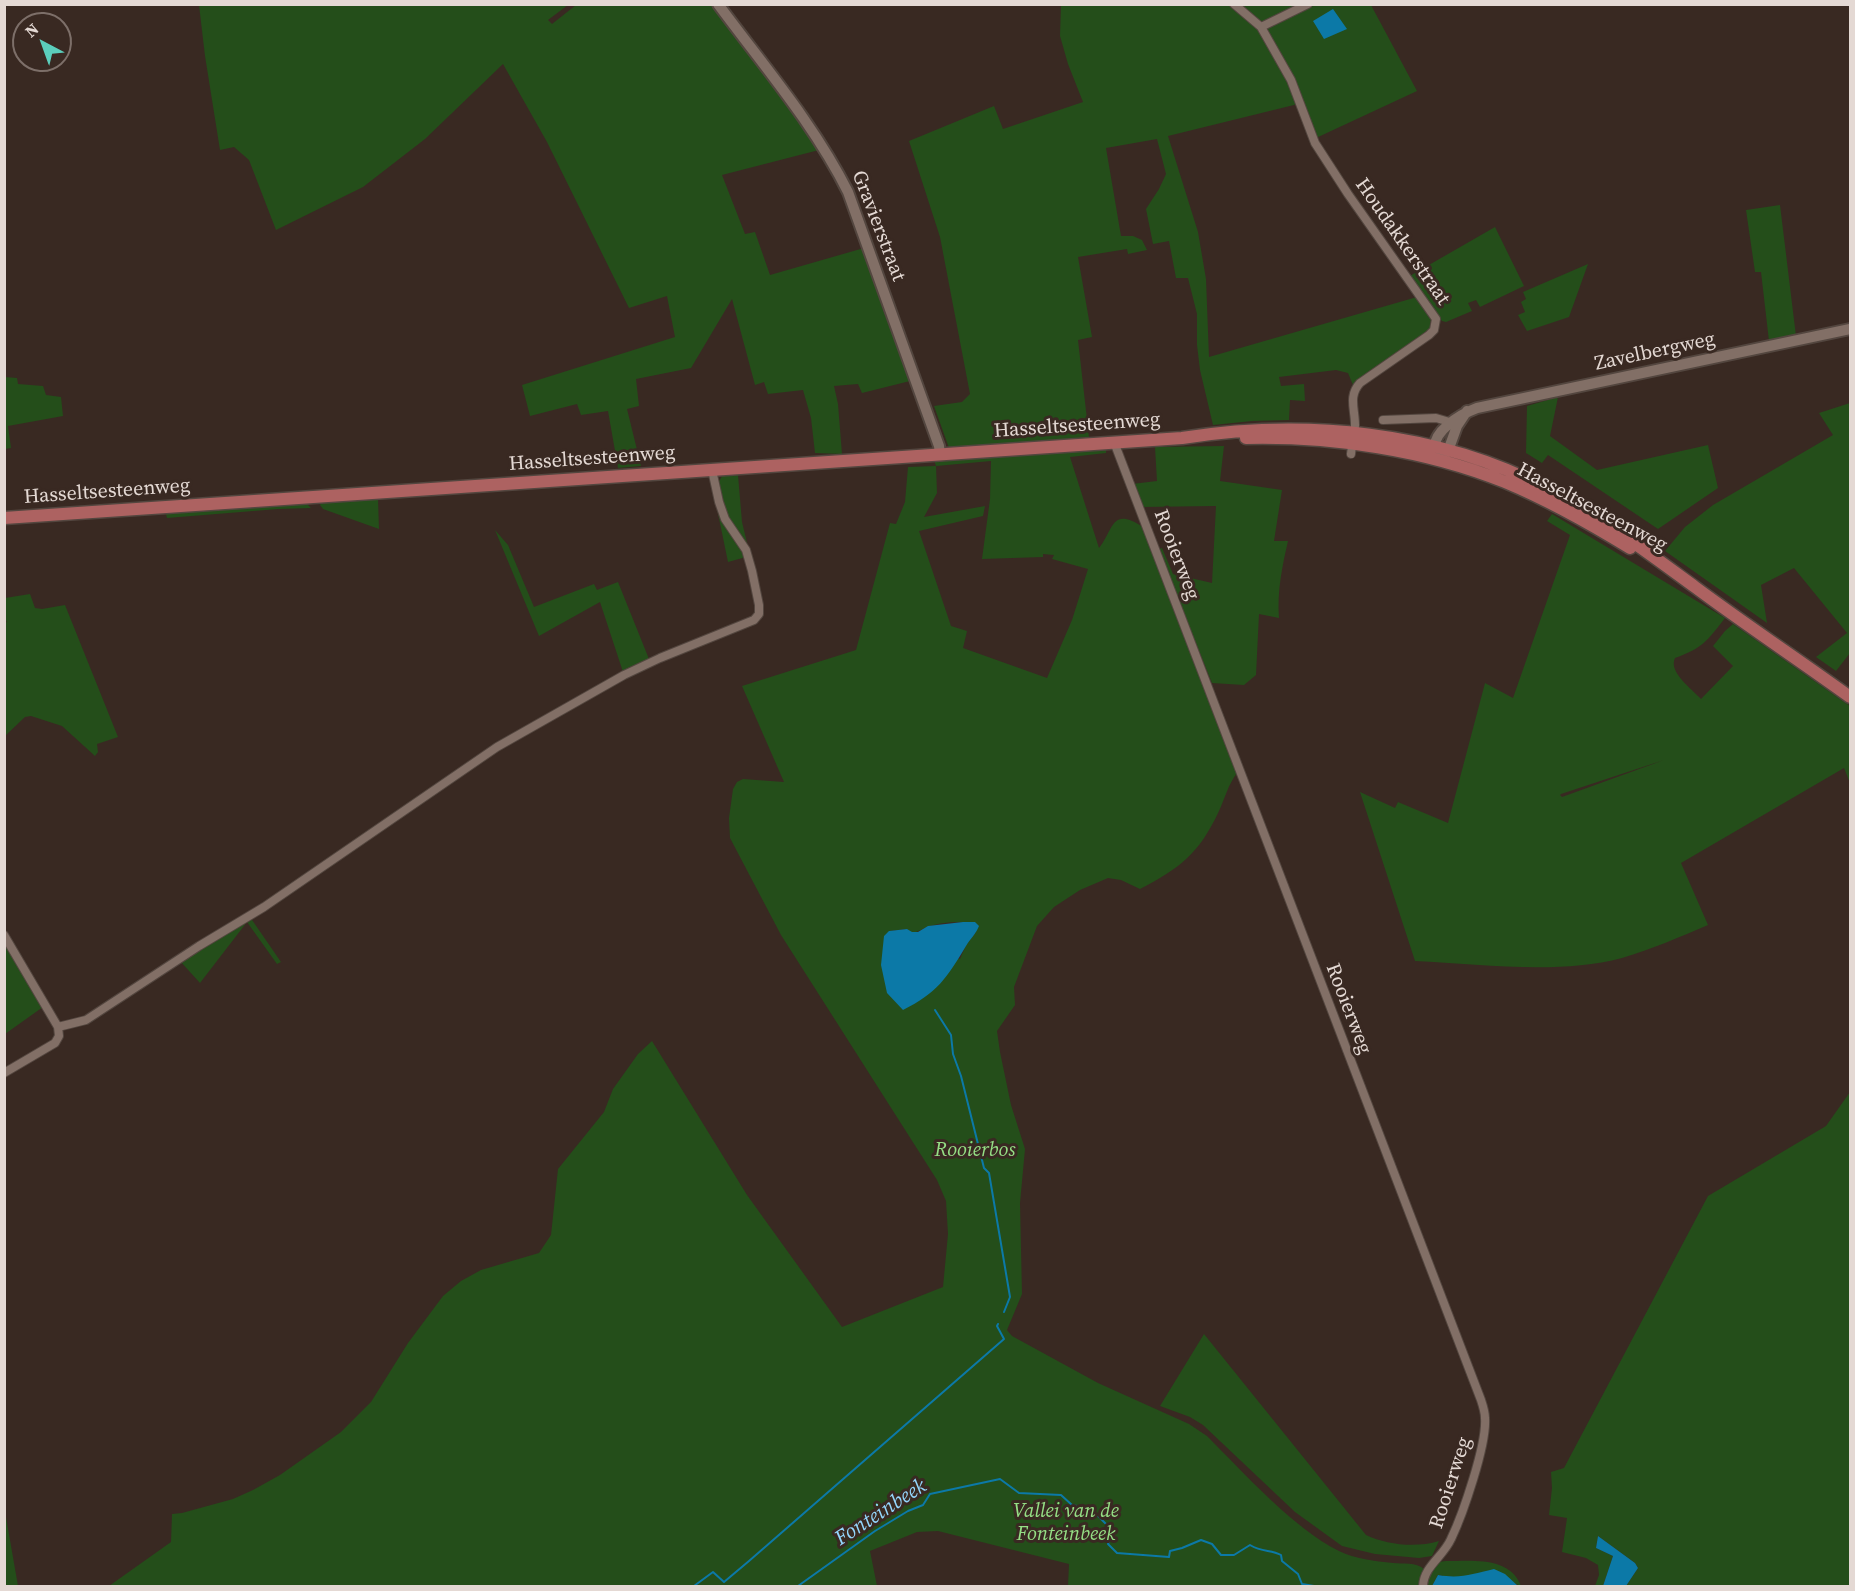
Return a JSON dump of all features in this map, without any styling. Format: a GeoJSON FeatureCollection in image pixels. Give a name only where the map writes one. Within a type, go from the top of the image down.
{"type":"FeatureCollection","features":[{"type":"Feature","properties":{"kind":"main road","name":"Hasseltsesteenweg"},"geometry":{"type":"LineString","coordinates":[[4,518],[1182,438],[1213,433],[1315,430],[1352,444],[1435,454],[1505,482],[1540,498],[1620,542],[1695,587]]}},
{"type":"Feature","properties":{"kind":"main road","name":"Hasseltsesteenweg"},"geometry":{"type":"LineString","coordinates":[[1435,454],[1448,451],[1500,468],[1548,489],[1604,521],[1851,697]]}},
{"type":"Feature","properties":{"kind":"street","name":"Gravierstraat"},"geometry":{"type":"LineString","coordinates":[[718,4],[817,138],[848,192],[939,446],[940,455]]}},
{"type":"Feature","properties":{"kind":"street"},"geometry":{"type":"LineString","coordinates":[[1234,4],[1261,27],[1308,4]]}},
{"type":"Feature","properties":{"kind":"street","name":"Houdakkerstraat"},"geometry":{"type":"LineString","coordinates":[[1261,27],[1291,80],[1320,151],[1436,319],[1434,330],[1429,336],[1355,388],[1352,398],[1355,425],[1352,444]]}},
{"type":"Feature","properties":{"kind":"street","name":"Zavelbergweg"},"geometry":{"type":"LineString","coordinates":[[1435,454],[1439,436],[1467,411],[1851,329]]}},
{"type":"Feature","properties":{"kind":"street"},"geometry":{"type":"LineString","coordinates":[[1383,420],[1436,418],[1454,423],[1448,451]]}},
{"type":"Feature","properties":{"kind":"street","name":"Rooierweg"},"geometry":{"type":"LineString","coordinates":[[1113,442],[1481,1400],[1485,1418],[1483,1442],[1468,1492],[1450,1540],[1426,1572],[1423,1587]]}},
{"type":"Feature","properties":{"kind":"street"},"geometry":{"type":"LineString","coordinates":[[58,1027],[86,1020],[199,946],[264,907],[497,747],[624,675],[754,620],[759,614],[759,606],[752,571],[746,550],[725,519],[718,502],[712,470]]}},
{"type":"Feature","properties":{"kind":"street"},"geometry":{"type":"LineString","coordinates":[[4,935],[58,1027],[59,1036],[55,1043],[4,1073]]}},
{"type":"Feature","properties":{"kind":"green space"},"geometry":{"type":"Polygon","coordinates":[[[199,5],[568,5],[548,20],[552,24],[576,5],[713,5],[819,150],[722,175],[745,234],[755,232],[770,275],[864,248],[882,307],[910,381],[862,393],[858,384],[834,386],[838,404],[842,454],[815,453],[811,418],[803,390],[768,394],[764,382],[755,385],[732,299],[691,368],[636,379],[639,406],[627,409],[641,466],[618,468],[608,411],[581,415],[577,404],[530,416],[522,385],[675,337],[667,296],[629,308],[547,142],[503,64],[425,139],[363,187],[276,230],[249,160],[234,147],[220,150],[199,5]]]}},
{"type":"Feature","properties":{"kind":"green space"},"geometry":{"type":"Polygon","coordinates":[[[1061,5],[1228,5],[1257,28],[1293,89],[1298,104],[1168,136],[1198,232],[1206,279],[1209,357],[1417,297],[1431,318],[1430,328],[1353,385],[1348,373],[1336,370],[1279,377],[1281,386],[1304,384],[1305,401],[1290,400],[1289,420],[1213,425],[1200,370],[1197,314],[1188,278],[1176,278],[1169,241],[1153,244],[1146,209],[1166,174],[1157,139],[1106,148],[1121,236],[1133,236],[1142,240],[1147,250],[1128,254],[1127,249],[1078,257],[1092,337],[1078,340],[1089,437],[949,448],[934,406],[962,402],[970,394],[940,237],[909,141],[994,106],[1003,129],[1083,102],[1060,36],[1061,5]]]}},
{"type":"Feature","properties":{"kind":"green space"},"geometry":{"type":"Polygon","coordinates":[[[1237,5],[1299,5],[1264,22],[1237,5]]]}},
{"type":"Feature","properties":{"kind":"green space"},"geometry":{"type":"Polygon","coordinates":[[[1315,5],[1371,5],[1417,91],[1316,138],[1265,28],[1315,5]]]}},
{"type":"Feature","properties":{"kind":"green space"},"geometry":{"type":"Polygon","coordinates":[[[1780,205],[1796,336],[1769,341],[1761,272],[1755,272],[1746,210],[1780,205]]]}},
{"type":"Feature","properties":{"kind":"green space"},"geometry":{"type":"Polygon","coordinates":[[[1495,227],[1524,286],[1480,307],[1476,300],[1468,303],[1472,311],[1446,322],[1442,321],[1408,277],[1495,227]]]}},
{"type":"Feature","properties":{"kind":"green space"},"geometry":{"type":"Polygon","coordinates":[[[1588,264],[1569,317],[1527,331],[1518,315],[1525,312],[1521,302],[1526,299],[1523,292],[1588,264]]]}},
{"type":"Feature","properties":{"kind":"green space"},"geometry":{"type":"Polygon","coordinates":[[[5,377],[17,378],[18,384],[43,386],[46,395],[61,397],[63,416],[8,426],[11,448],[5,449],[5,377]]]}},
{"type":"Feature","properties":{"kind":"green space"},"geometry":{"type":"Polygon","coordinates":[[[1558,397],[1550,436],[1597,470],[1708,445],[1718,488],[1658,529],[1548,455],[1542,463],[1526,453],[1527,406],[1558,397]]]}},
{"type":"Feature","properties":{"kind":"green space"},"geometry":{"type":"Polygon","coordinates":[[[1850,403],[1850,653],[1836,671],[1816,657],[1847,633],[1794,568],[1761,585],[1767,623],[1665,551],[1685,527],[1713,505],[1833,435],[1819,413],[1850,403]]]}},
{"type":"Feature","properties":{"kind":"green space"},"geometry":{"type":"Polygon","coordinates":[[[1224,446],[1220,481],[1282,490],[1274,541],[1288,541],[1280,580],[1279,618],[1259,614],[1256,675],[1244,685],[1212,683],[1158,549],[1162,548],[1173,574],[1212,583],[1216,506],[1141,507],[1132,484],[1157,481],[1155,447],[1224,446]]]}},
{"type":"Feature","properties":{"kind":"green space"},"geometry":{"type":"Polygon","coordinates":[[[1106,449],[1106,453],[1070,457],[1099,548],[1111,527],[1119,519],[1133,521],[1143,527],[1237,773],[1212,826],[1196,849],[1177,866],[1140,889],[1121,880],[1108,878],[1080,890],[1054,907],[1037,926],[1014,987],[1015,1005],[997,1031],[1011,1105],[1025,1149],[1020,1203],[1022,1294],[1007,1330],[1012,1336],[1098,1383],[1189,1424],[1207,1436],[1270,1499],[1304,1529],[1339,1551],[1358,1558],[1413,1564],[1421,1567],[1424,1569],[1421,1586],[1068,1586],[1069,1564],[938,1531],[917,1532],[870,1551],[877,1586],[109,1586],[171,1542],[172,1514],[233,1499],[253,1490],[280,1475],[341,1432],[371,1402],[408,1343],[443,1296],[461,1281],[481,1270],[539,1253],[551,1235],[558,1169],[604,1112],[613,1089],[638,1054],[652,1041],[747,1195],[842,1327],[943,1287],[948,1234],[946,1201],[937,1180],[781,935],[730,838],[729,818],[733,789],[737,782],[743,779],[784,782],[742,686],[856,650],[890,523],[896,524],[905,502],[908,467],[936,466],[934,460],[1106,449]],[[991,461],[936,466],[937,493],[924,517],[985,506],[983,516],[919,531],[951,626],[967,631],[963,648],[1047,678],[1072,620],[1088,569],[1052,559],[1054,555],[982,559],[990,499],[991,461]],[[975,922],[941,923],[912,933],[907,929],[889,931],[960,959],[966,945],[976,932],[975,922]]]}},
{"type":"Feature","properties":{"kind":"green space"},"geometry":{"type":"Polygon","coordinates":[[[738,475],[742,522],[749,551],[728,519],[717,485],[722,476],[738,475]]]}},
{"type":"Feature","properties":{"kind":"green space"},"geometry":{"type":"Polygon","coordinates":[[[378,499],[379,529],[323,509],[320,505],[322,502],[378,499]]]}},
{"type":"Feature","properties":{"kind":"green space"},"geometry":{"type":"Polygon","coordinates":[[[303,503],[311,508],[167,518],[166,514],[303,503]]]}},
{"type":"Feature","properties":{"kind":"green space"},"geometry":{"type":"Polygon","coordinates":[[[716,504],[746,557],[728,562],[716,504]]]}},
{"type":"Feature","properties":{"kind":"green space"},"geometry":{"type":"Polygon","coordinates":[[[1552,514],[1725,618],[1704,643],[1675,658],[1675,669],[1678,674],[1701,699],[1733,666],[1713,646],[1733,624],[1850,706],[1850,783],[1844,768],[1681,863],[1708,925],[1644,951],[1597,963],[1519,967],[1415,961],[1360,792],[1395,808],[1398,802],[1448,823],[1485,683],[1513,698],[1570,535],[1547,521],[1552,514]],[[1664,760],[1561,794],[1562,797],[1664,760]]]}},
{"type":"Feature","properties":{"kind":"green space"},"geometry":{"type":"Polygon","coordinates":[[[495,530],[508,545],[534,607],[594,584],[597,590],[618,582],[649,659],[623,672],[600,602],[539,636],[495,530]]]}},
{"type":"Feature","properties":{"kind":"green space"},"geometry":{"type":"Polygon","coordinates":[[[30,594],[35,608],[65,605],[118,737],[97,744],[98,752],[95,756],[62,726],[31,716],[25,717],[5,736],[4,623],[7,622],[5,598],[30,594]]]}},
{"type":"Feature","properties":{"kind":"green space"},"geometry":{"type":"Polygon","coordinates":[[[250,917],[281,962],[277,964],[247,922],[200,983],[180,961],[250,917]]]}},
{"type":"Feature","properties":{"kind":"green space"},"geometry":{"type":"Polygon","coordinates":[[[7,944],[43,1007],[5,1034],[4,946],[7,944]]]}},
{"type":"Feature","properties":{"kind":"green space"},"geometry":{"type":"Polygon","coordinates":[[[1850,1092],[1850,1586],[1626,1586],[1638,1568],[1635,1563],[1598,1536],[1596,1548],[1613,1556],[1603,1586],[1595,1586],[1599,1575],[1598,1565],[1586,1558],[1562,1552],[1567,1518],[1549,1515],[1551,1472],[1564,1468],[1708,1196],[1826,1126],[1850,1092]]]}},
{"type":"Feature","properties":{"kind":"green space"},"geometry":{"type":"Polygon","coordinates":[[[1204,1334],[1366,1535],[1402,1544],[1439,1541],[1432,1556],[1419,1558],[1375,1554],[1342,1546],[1295,1512],[1203,1425],[1190,1417],[1160,1406],[1204,1334]]]}},
{"type":"Feature","properties":{"kind":"green space"},"geometry":{"type":"Polygon","coordinates":[[[4,1515],[6,1517],[18,1586],[5,1586],[4,1515]]]}},
{"type":"Feature","properties":{"kind":"green space"},"geometry":{"type":"Polygon","coordinates":[[[1478,1561],[1499,1565],[1516,1576],[1521,1586],[1483,1572],[1461,1577],[1438,1575],[1432,1586],[1426,1586],[1428,1576],[1438,1562],[1478,1561]]]}},
{"type":"Feature","properties":{"kind":"water"},"geometry":{"type":"Polygon","coordinates":[[[1333,9],[1347,29],[1324,39],[1313,21],[1333,9]]]}},
{"type":"Feature","properties":{"kind":"water"},"geometry":{"type":"Polygon","coordinates":[[[975,922],[979,926],[953,967],[933,991],[903,1010],[887,993],[881,965],[884,936],[889,931],[907,929],[918,932],[928,926],[975,922]]]}},
{"type":"Feature","properties":{"kind":"water"},"geometry":{"type":"Polygon","coordinates":[[[1598,1536],[1635,1563],[1638,1568],[1626,1586],[1603,1586],[1613,1556],[1596,1548],[1598,1536]]]}},
{"type":"Feature","properties":{"kind":"water"},"geometry":{"type":"Polygon","coordinates":[[[1494,1569],[1505,1574],[1518,1586],[1432,1586],[1438,1575],[1460,1576],[1494,1569]]]}},
{"type":"Feature","properties":{"kind":"waterway"},"geometry":{"type":"LineString","coordinates":[[935,1010],[951,1035],[953,1054],[961,1076],[984,1168],[989,1173],[1010,1297],[1004,1312]]}},
{"type":"Feature","properties":{"kind":"waterway"},"geometry":{"type":"LineString","coordinates":[[694,1586],[713,1572],[724,1582],[749,1561],[1004,1339],[998,1324]]}},
{"type":"Feature","properties":{"kind":"waterway","name":"Fonteinbeek"},"geometry":{"type":"LineString","coordinates":[[798,1586],[875,1531],[908,1511],[923,1505],[930,1494],[1000,1479],[1019,1493],[1061,1495],[1072,1505],[1091,1509],[1108,1526],[1111,1537],[1108,1544],[1117,1553],[1169,1557],[1170,1551],[1201,1540],[1212,1544],[1221,1555],[1234,1555],[1250,1545],[1281,1555],[1282,1561],[1298,1574],[1302,1584],[1314,1586]]}},
{"type":"Feature","properties":{"kind":"park label","name":"Rooierbos"},"geometry":{"type":"Point","coordinates":[975,1151]}},
{"type":"Feature","properties":{"kind":"park label","name":"Vallei van de Fonteinbeek"},"geometry":{"type":"Point","coordinates":[1066,1524]}}]}
